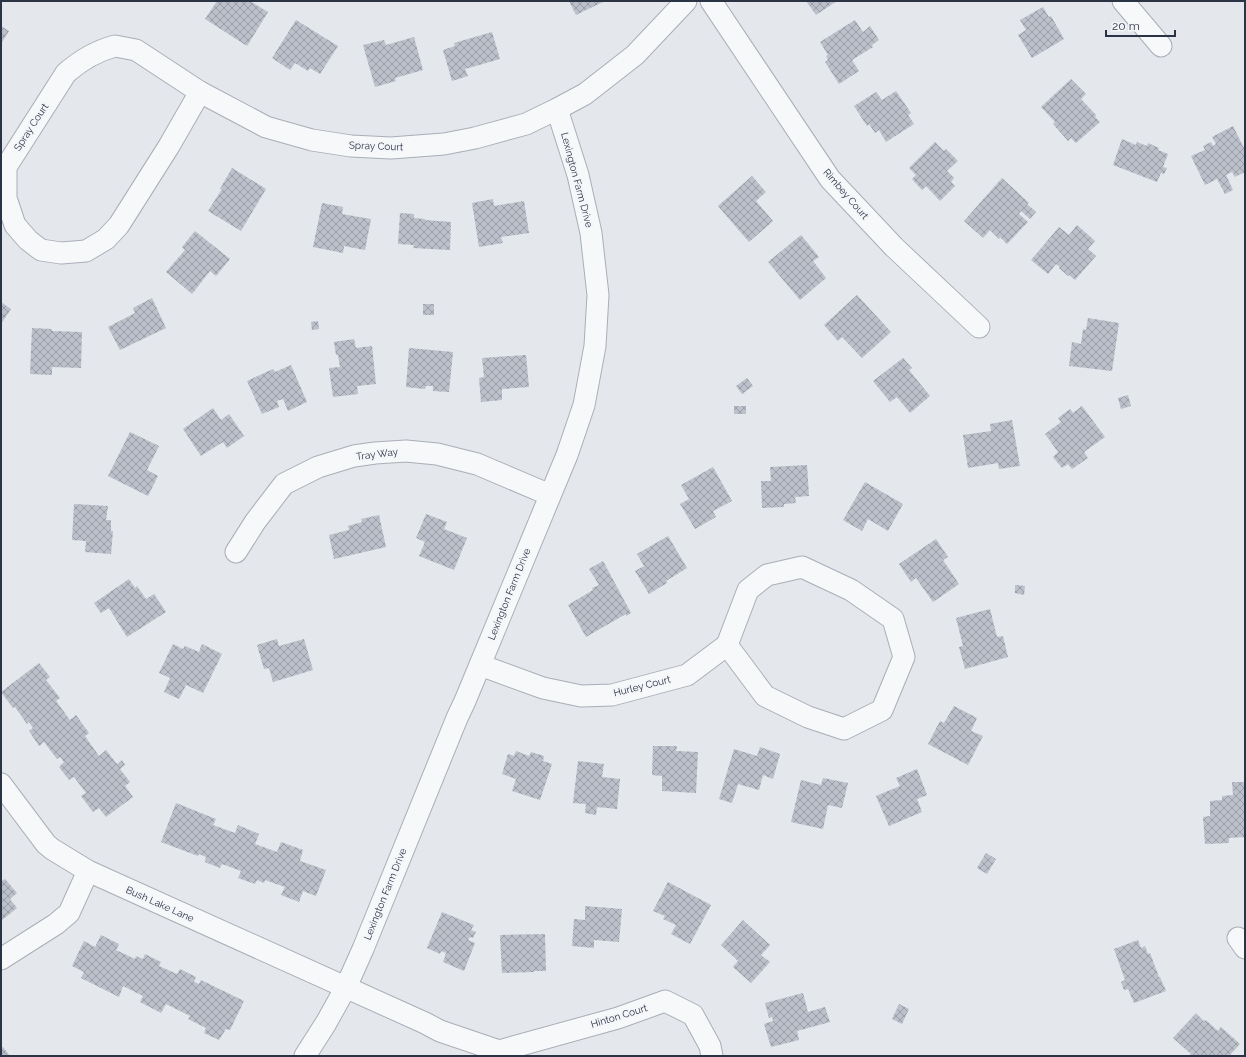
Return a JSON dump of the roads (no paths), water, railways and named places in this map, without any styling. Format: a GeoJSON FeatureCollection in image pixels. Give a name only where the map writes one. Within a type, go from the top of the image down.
{"type":"FeatureCollection","features":[{"type":"Feature","properties":{"kind":"street","name":"Spray Court"},"geometry":{"type":"LineString","coordinates":[[200,92],[169,146],[119,225],[106,239],[86,251],[61,253],[41,250],[28,240],[15,225],[6,198],[6,167],[66,73],[79,62],[102,50],[115,46],[136,50],[200,92],[266,127],[312,140],[351,146],[391,148],[444,144],[475,138],[526,124],[585,94],[635,54],[686,1]]}},
{"type":"Feature","properties":{"kind":"street","name":"Rimbey Court"},"geometry":{"type":"LineString","coordinates":[[711,1],[830,179],[894,247],[980,327]]}},
{"type":"Feature","properties":{"kind":"street"},"geometry":{"type":"LineString","coordinates":[[1123,1],[1161,46]]}},
{"type":"Feature","properties":{"kind":"street","name":"Lexington Farm Drive"},"geometry":{"type":"LineString","coordinates":[[305,1056],[346,987],[363,949],[456,718],[480,665],[567,455],[584,405],[595,346],[598,295],[591,233],[578,175],[557,109]]}},
{"type":"Feature","properties":{"kind":"street","name":"Tray Way"},"geometry":{"type":"LineString","coordinates":[[236,552],[255,522],[284,484],[318,467],[354,456],[406,451],[437,454],[477,464],[550,494]]}},
{"type":"Feature","properties":{"kind":"street"},"geometry":{"type":"LineString","coordinates":[[802,567],[852,590],[893,620],[904,657],[882,710],[844,729],[808,717],[765,696],[727,645],[748,590],[767,575],[802,567]]}},
{"type":"Feature","properties":{"kind":"street","name":"Hurley Court"},"geometry":{"type":"LineString","coordinates":[[480,665],[543,688],[581,696],[612,695],[687,675],[727,645]]}},
{"type":"Feature","properties":{"kind":"street","name":"Bush Lake Lane"},"geometry":{"type":"LineString","coordinates":[[1,784],[46,844],[88,871],[346,987]]}},
{"type":"Feature","properties":{"kind":"street"},"geometry":{"type":"LineString","coordinates":[[1,959],[56,924],[69,913],[88,871]]}},
{"type":"Feature","properties":{"kind":"street","name":"Hinton Court"},"geometry":{"type":"LineString","coordinates":[[346,987],[440,1031],[500,1054],[618,1018],[665,1001],[693,1015],[710,1046],[712,1056]]}}]}
